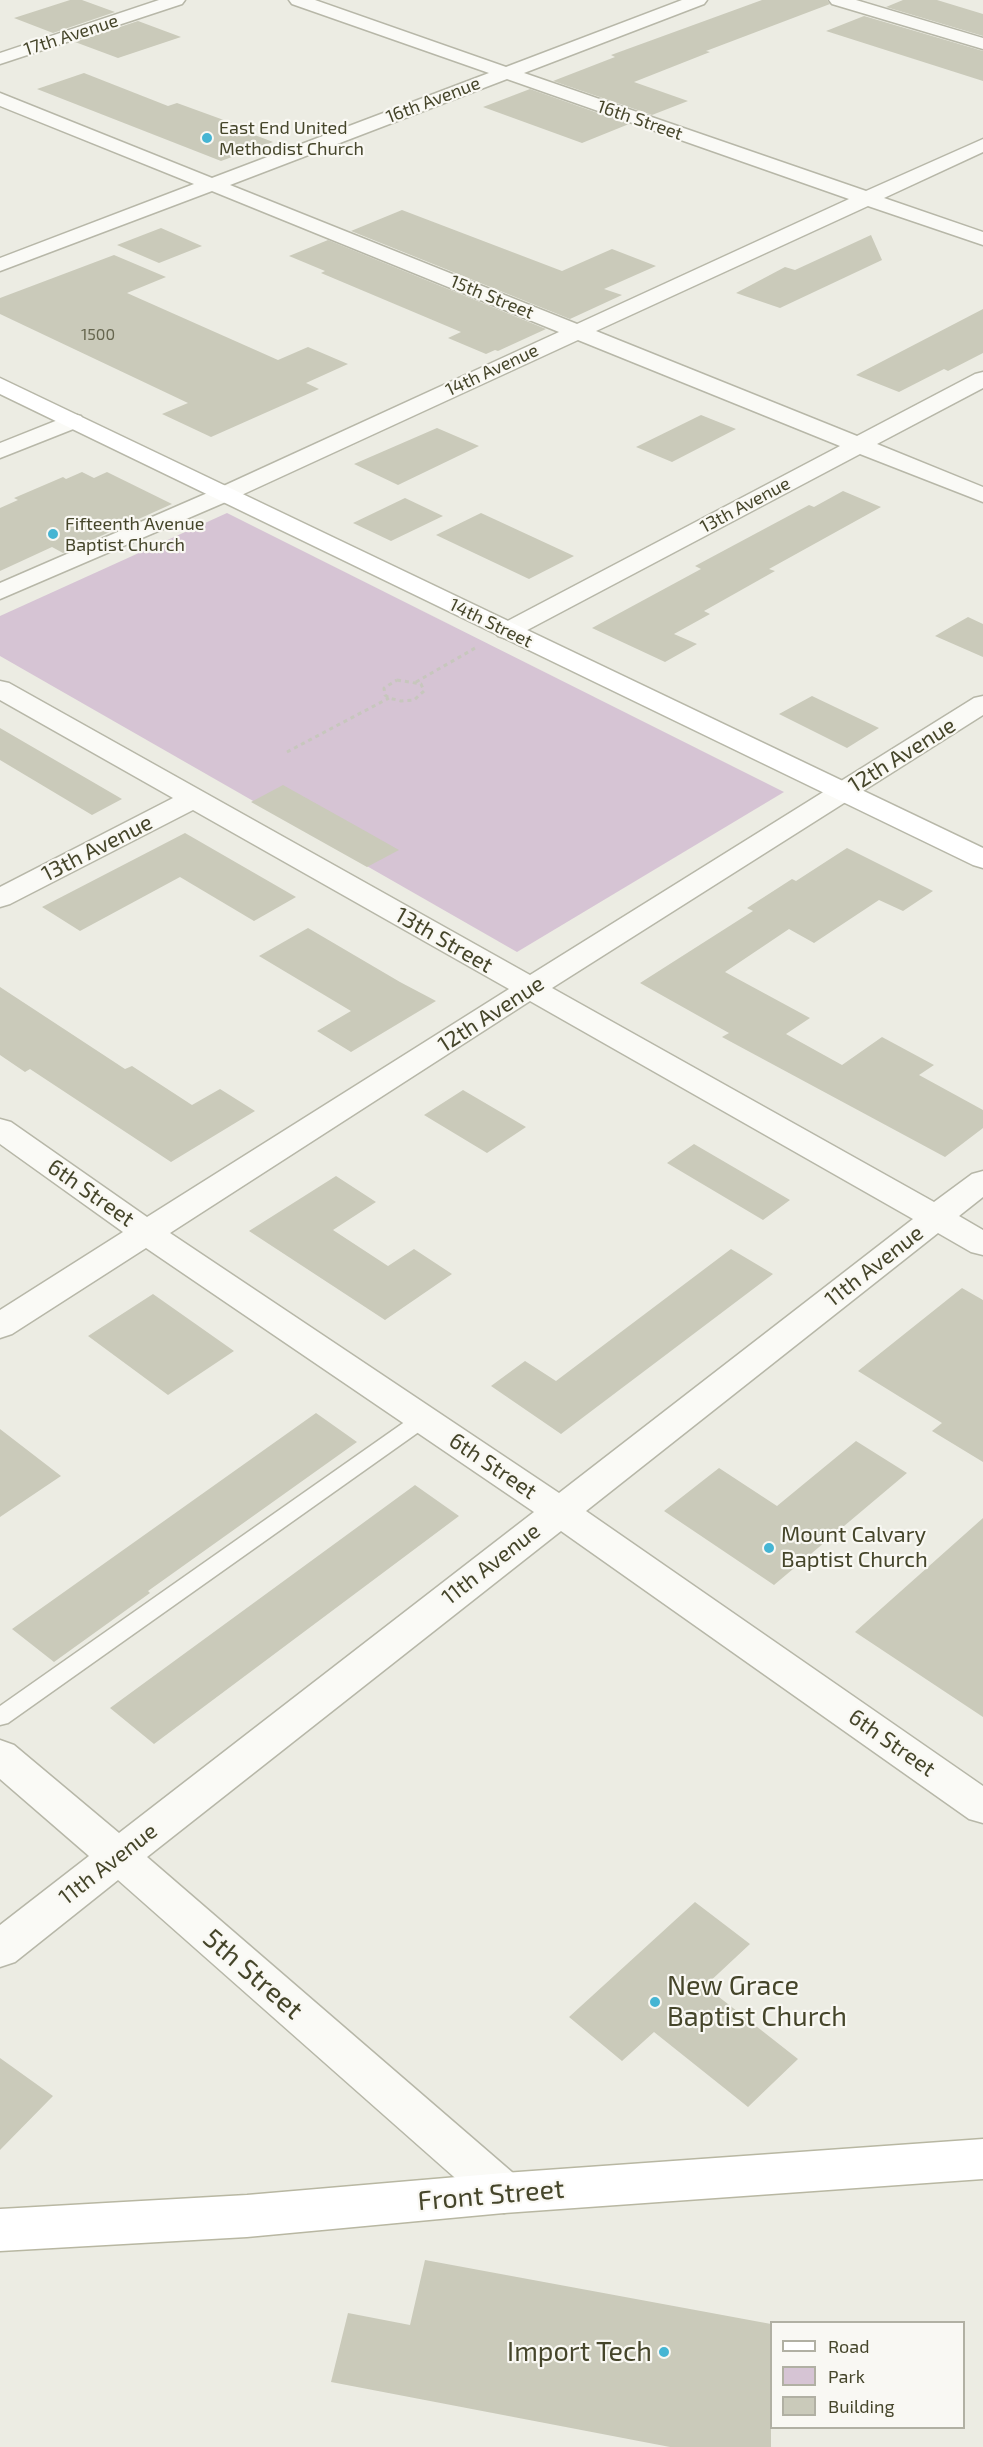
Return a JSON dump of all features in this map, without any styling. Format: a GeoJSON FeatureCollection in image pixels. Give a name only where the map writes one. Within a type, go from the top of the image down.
{"type":"FeatureCollection","features":[{"type":"Feature","properties":{"kind":"main road","name":"14th Street"},"geometry":{"type":"LineString","coordinates":[[0,386],[227,493],[507,631],[983,859]]}},
{"type":"Feature","properties":{"kind":"main road","name":"Front Street"},"geometry":{"type":"LineString","coordinates":[[0,2230],[247,2216],[504,2193],[983,2159]]}},
{"type":"Feature","properties":{"kind":"street","name":"17th Avenue"},"geometry":{"type":"LineString","coordinates":[[0,59],[176,0]]}},
{"type":"Feature","properties":{"kind":"street","name":"16th Street"},"geometry":{"type":"LineString","coordinates":[[298,0],[983,239]]}},
{"type":"Feature","properties":{"kind":"street","name":"16th Avenue"},"geometry":{"type":"LineString","coordinates":[[0,266],[698,0]]}},
{"type":"Feature","properties":{"kind":"street"},"geometry":{"type":"LineString","coordinates":[[838,0],[983,44]]}},
{"type":"Feature","properties":{"kind":"street","name":"15th Street"},"geometry":{"type":"LineString","coordinates":[[0,99],[983,495]]}},
{"type":"Feature","properties":{"kind":"street","name":"14th Avenue"},"geometry":{"type":"LineString","coordinates":[[0,592],[227,493],[983,145]]}},
{"type":"Feature","properties":{"kind":"street","name":"13th Avenue"},"geometry":{"type":"LineString","coordinates":[[507,631],[983,379]]}},
{"type":"Feature","properties":{"kind":"street"},"geometry":{"type":"LineString","coordinates":[[0,451],[73,421]]}},
{"type":"Feature","properties":{"kind":"street","name":"13th Street"},"geometry":{"type":"LineString","coordinates":[[0,690],[983,1244]]}},
{"type":"Feature","properties":{"kind":"street","name":"12th Avenue"},"geometry":{"type":"LineString","coordinates":[[0,1326],[148,1234],[529,989],[983,704]]}},
{"type":"Feature","properties":{"kind":"street","name":"13th Avenue"},"geometry":{"type":"LineString","coordinates":[[0,898],[195,798]]}},
{"type":"Feature","properties":{"kind":"street","name":"6th Street"},"geometry":{"type":"LineString","coordinates":[[0,1129],[148,1234],[559,1511],[983,1807]]}},
{"type":"Feature","properties":{"kind":"street","name":"11th Avenue"},"geometry":{"type":"LineString","coordinates":[[0,1949],[983,1181]]}},
{"type":"Feature","properties":{"kind":"street","name":"5th Street"},"geometry":{"type":"LineString","coordinates":[[0,1756],[504,2193]]}},
{"type":"Feature","properties":{"kind":"lane"},"geometry":{"type":"LineString","coordinates":[[0,1718],[423,1419]]}},
{"type":"Feature","properties":{"kind":"path"},"geometry":{"type":"LineString","coordinates":[[416,682],[507,631]]}},
{"type":"Feature","properties":{"kind":"path"},"geometry":{"type":"LineString","coordinates":[[403,680],[416,682],[423,687],[423,694],[408,701],[389,698],[383,692],[386,685],[403,680]]}},
{"type":"Feature","properties":{"kind":"path"},"geometry":{"type":"LineString","coordinates":[[287,752],[389,698]]}},
{"type":"Feature","properties":{"kind":"green space"},"geometry":{"type":"Polygon","coordinates":[[[227,513],[784,792],[517,952],[0,656],[0,616],[227,513]]]}},
{"type":"Feature","properties":{"kind":"building"},"geometry":{"type":"Polygon","coordinates":[[[70,0],[82,0],[115,12],[53,33],[14,18],[70,0]]]}},
{"type":"Feature","properties":{"kind":"building"},"geometry":{"type":"Polygon","coordinates":[[[762,0],[827,0],[830,4],[706,51],[710,52],[634,82],[688,101],[652,115],[553,81],[615,57],[611,55],[762,0]]]}},
{"type":"Feature","properties":{"kind":"building"},"geometry":{"type":"Polygon","coordinates":[[[903,0],[937,0],[983,14],[983,36],[886,7],[903,0]]]}},
{"type":"Feature","properties":{"kind":"building"},"geometry":{"type":"Polygon","coordinates":[[[864,16],[983,51],[983,81],[826,31],[864,16]]]}},
{"type":"Feature","properties":{"kind":"building"},"geometry":{"type":"Polygon","coordinates":[[[138,21],[181,37],[118,58],[75,42],[138,21]]]}},
{"type":"Feature","properties":{"kind":"building"},"geometry":{"type":"Polygon","coordinates":[[[84,73],[168,106],[177,103],[243,127],[239,129],[273,142],[221,161],[37,89],[84,73]]]}},
{"type":"Feature","properties":{"kind":"building"},"geometry":{"type":"Polygon","coordinates":[[[530,89],[629,124],[582,143],[483,107],[530,89]]]}},
{"type":"Feature","properties":{"kind":"building"},"geometry":{"type":"Polygon","coordinates":[[[402,210],[562,271],[612,249],[656,266],[604,289],[622,295],[570,319],[351,231],[402,210]]]}},
{"type":"Feature","properties":{"kind":"building"},"geometry":{"type":"Polygon","coordinates":[[[161,228],[202,246],[159,263],[117,245],[161,228]]]}},
{"type":"Feature","properties":{"kind":"building"},"geometry":{"type":"Polygon","coordinates":[[[871,235],[882,260],[780,308],[736,293],[785,267],[795,270],[871,235]]]}},
{"type":"Feature","properties":{"kind":"building"},"geometry":{"type":"Polygon","coordinates":[[[328,240],[546,329],[498,351],[486,354],[448,338],[461,332],[321,273],[325,271],[289,256],[328,240]]]}},
{"type":"Feature","properties":{"kind":"building"},"geometry":{"type":"Polygon","coordinates":[[[114,255],[166,277],[127,293],[278,360],[308,347],[348,364],[306,383],[319,389],[211,437],[162,414],[188,403],[0,314],[0,298],[114,255]]]}},
{"type":"Feature","properties":{"kind":"building"},"geometry":{"type":"Polygon","coordinates":[[[983,309],[983,353],[948,371],[944,369],[899,392],[856,375],[983,309]]]}},
{"type":"Feature","properties":{"kind":"building"},"geometry":{"type":"Polygon","coordinates":[[[701,415],[736,429],[672,462],[636,447],[701,415]]]}},
{"type":"Feature","properties":{"kind":"building"},"geometry":{"type":"Polygon","coordinates":[[[437,428],[479,446],[398,485],[354,464],[437,428]]]}},
{"type":"Feature","properties":{"kind":"building","name":"Fifteenth Avenue Baptist Church"},"geometry":{"type":"Polygon","coordinates":[[[82,472],[94,478],[107,472],[172,504],[63,553],[52,547],[0,571],[0,508],[18,500],[14,498],[63,477],[66,479],[82,472]]]}},
{"type":"Feature","properties":{"kind":"building"},"geometry":{"type":"Polygon","coordinates":[[[843,491],[881,507],[769,569],[775,571],[704,611],[710,614],[674,634],[697,644],[665,662],[592,628],[701,569],[695,566],[809,505],[814,507],[843,491]]]}},
{"type":"Feature","properties":{"kind":"building"},"geometry":{"type":"Polygon","coordinates":[[[405,498],[443,516],[391,541],[353,523],[405,498]]]}},
{"type":"Feature","properties":{"kind":"building"},"geometry":{"type":"Polygon","coordinates":[[[481,513],[574,556],[529,579],[436,535],[481,513]]]}},
{"type":"Feature","properties":{"kind":"building"},"geometry":{"type":"Polygon","coordinates":[[[968,617],[983,624],[983,657],[935,636],[968,617]]]}},
{"type":"Feature","properties":{"kind":"building"},"geometry":{"type":"Polygon","coordinates":[[[812,696],[879,728],[847,748],[779,714],[812,696]]]}},
{"type":"Feature","properties":{"kind":"building"},"geometry":{"type":"Polygon","coordinates":[[[0,728],[122,799],[92,815],[0,760],[0,728]]]}},
{"type":"Feature","properties":{"kind":"building"},"geometry":{"type":"Polygon","coordinates":[[[283,785],[399,850],[367,867],[251,802],[283,785]]]}},
{"type":"Feature","properties":{"kind":"building"},"geometry":{"type":"Polygon","coordinates":[[[185,833],[296,897],[254,921],[180,877],[80,931],[42,907],[185,833]]]}},
{"type":"Feature","properties":{"kind":"building"},"geometry":{"type":"Polygon","coordinates":[[[847,848],[933,891],[903,911],[879,900],[814,943],[789,929],[725,972],[810,1018],[786,1034],[842,1065],[882,1037],[934,1065],[919,1075],[983,1110],[983,1128],[945,1157],[722,1037],[729,1033],[640,983],[753,911],[747,908],[792,879],[796,881],[847,848]]]}},
{"type":"Feature","properties":{"kind":"building"},"geometry":{"type":"Polygon","coordinates":[[[308,928],[436,1001],[351,1052],[317,1031],[351,1011],[259,956],[308,928]]]}},
{"type":"Feature","properties":{"kind":"building"},"geometry":{"type":"Polygon","coordinates":[[[0,987],[125,1069],[132,1066],[192,1105],[220,1089],[255,1111],[171,1162],[30,1069],[25,1072],[0,1055],[0,987]]]}},
{"type":"Feature","properties":{"kind":"building"},"geometry":{"type":"Polygon","coordinates":[[[463,1090],[526,1127],[487,1153],[424,1115],[463,1090]]]}},
{"type":"Feature","properties":{"kind":"building"},"geometry":{"type":"Polygon","coordinates":[[[694,1144],[790,1200],[763,1220],[667,1163],[694,1144]]]}},
{"type":"Feature","properties":{"kind":"building"},"geometry":{"type":"Polygon","coordinates":[[[336,1176],[376,1202],[333,1230],[388,1266],[414,1249],[452,1274],[385,1320],[249,1231],[336,1176]]]}},
{"type":"Feature","properties":{"kind":"building"},"geometry":{"type":"Polygon","coordinates":[[[731,1249],[773,1274],[561,1434],[491,1386],[525,1361],[556,1381],[731,1249]]]}},
{"type":"Feature","properties":{"kind":"building"},"geometry":{"type":"Polygon","coordinates":[[[962,1288],[983,1300],[983,1462],[932,1431],[942,1423],[858,1371],[962,1288]]]}},
{"type":"Feature","properties":{"kind":"building"},"geometry":{"type":"Polygon","coordinates":[[[153,1294],[234,1351],[168,1395],[88,1336],[153,1294]]]}},
{"type":"Feature","properties":{"kind":"building"},"geometry":{"type":"Polygon","coordinates":[[[316,1413],[357,1442],[148,1591],[150,1593],[54,1662],[12,1629],[316,1413]]]}},
{"type":"Feature","properties":{"kind":"building"},"geometry":{"type":"Polygon","coordinates":[[[0,1429],[61,1476],[0,1517],[0,1429]]]}},
{"type":"Feature","properties":{"kind":"building","name":"Mount Calvary Baptist Church"},"geometry":{"type":"Polygon","coordinates":[[[856,1441],[907,1473],[774,1585],[664,1511],[719,1468],[777,1506],[856,1441]]]}},
{"type":"Feature","properties":{"kind":"building"},"geometry":{"type":"Polygon","coordinates":[[[415,1485],[459,1516],[154,1744],[110,1708],[415,1485]]]}},
{"type":"Feature","properties":{"kind":"building"},"geometry":{"type":"Polygon","coordinates":[[[983,1518],[983,1717],[855,1632],[983,1518]]]}},
{"type":"Feature","properties":{"kind":"building","name":"New Grace Baptist Church"},"geometry":{"type":"Polygon","coordinates":[[[695,1902],[750,1944],[705,1986],[798,2059],[748,2107],[654,2032],[622,2061],[569,2017],[695,1902]]]}},
{"type":"Feature","properties":{"kind":"building"},"geometry":{"type":"Polygon","coordinates":[[[0,2058],[53,2096],[0,2150],[0,2058]]]}},
{"type":"Feature","properties":{"kind":"building"},"geometry":{"type":"Polygon","coordinates":[[[425,2260],[770,2324],[771,2447],[670,2447],[331,2382],[348,2313],[410,2325],[425,2260]]]}},
{"type":"Feature","properties":{"kind":"place","name":"East End United Methodist Church"},"geometry":{"type":"Point","coordinates":[207,138]}},
{"type":"Feature","properties":{"kind":"place","name":"Fifteenth Avenue Baptist Church"},"geometry":{"type":"Point","coordinates":[53,534]}},
{"type":"Feature","properties":{"kind":"place","name":"Mount Calvary Baptist Church"},"geometry":{"type":"Point","coordinates":[769,1548]}},
{"type":"Feature","properties":{"kind":"place","name":"New Grace Baptist Church"},"geometry":{"type":"Point","coordinates":[655,2002]}},
{"type":"Feature","properties":{"kind":"place","name":"Import Tech"},"geometry":{"type":"Point","coordinates":[664,2352]}}]}
